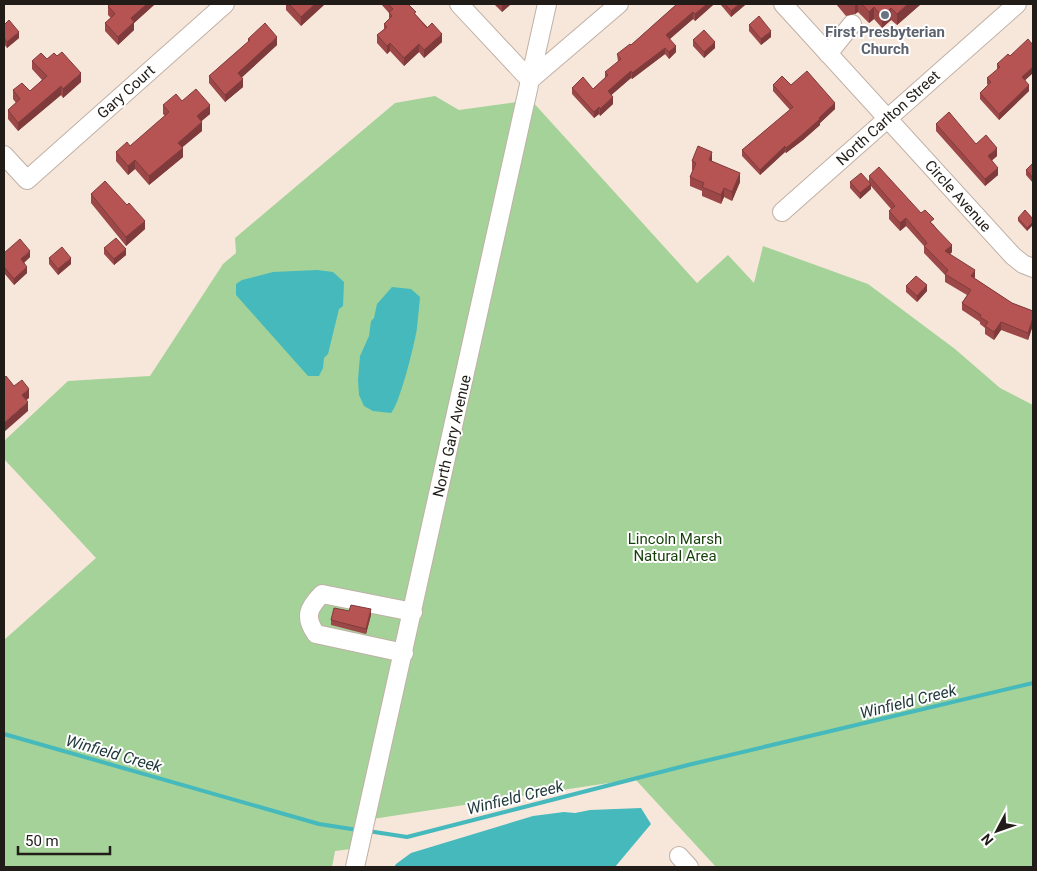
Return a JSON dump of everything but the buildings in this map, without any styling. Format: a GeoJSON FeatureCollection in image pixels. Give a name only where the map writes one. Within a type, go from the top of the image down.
{"type":"FeatureCollection","features":[{"type":"Feature","properties":{"kind":"street","name":"Gary Court"},"geometry":{"type":"LineString","coordinates":[[4,155],[27,180],[225,4]]}},
{"type":"Feature","properties":{"kind":"street"},"geometry":{"type":"LineString","coordinates":[[460,4],[530,80],[619,4]]}},
{"type":"Feature","properties":{"kind":"street","name":"North Gary Avenue"},"geometry":{"type":"LineString","coordinates":[[355,867],[404,653],[546,4]]}},
{"type":"Feature","properties":{"kind":"street","name":"Circle Avenue"},"geometry":{"type":"LineString","coordinates":[[783,4],[1013,256],[1023,264],[1033,268]]}},
{"type":"Feature","properties":{"kind":"street","name":"North Carlton Street"},"geometry":{"type":"LineString","coordinates":[[782,212],[1016,4]]}},
{"type":"Feature","properties":{"kind":"street"},"geometry":{"type":"LineString","coordinates":[[828,54],[852,24]]}},
{"type":"Feature","properties":{"kind":"street"},"geometry":{"type":"LineString","coordinates":[[404,653],[316,634],[310,626],[308,618],[310,609],[322,594],[413,612]]}},
{"type":"Feature","properties":{"kind":"green space","name":"Lincoln Marsh Natural Area"},"geometry":{"type":"Polygon","coordinates":[[[435,96],[459,110],[531,100],[697,283],[728,255],[754,283],[763,246],[868,284],[955,349],[1000,388],[1033,405],[1033,867],[716,867],[635,779],[366,820],[359,848],[335,851],[332,867],[4,867],[4,640],[96,558],[4,459],[4,441],[68,381],[150,376],[223,264],[236,253],[235,238],[395,103],[435,96]]]}},
{"type":"Feature","properties":{"kind":"water"},"geometry":{"type":"Polygon","coordinates":[[[317,270],[333,272],[344,282],[343,306],[339,309],[328,354],[324,358],[323,368],[319,376],[308,376],[236,295],[236,284],[242,280],[273,272],[317,270]]]}},
{"type":"Feature","properties":{"kind":"water"},"geometry":{"type":"Polygon","coordinates":[[[392,287],[411,289],[420,297],[417,328],[410,359],[399,398],[391,413],[373,411],[364,406],[359,395],[358,379],[360,356],[369,336],[371,321],[374,318],[377,304],[392,287]]]}},
{"type":"Feature","properties":{"kind":"water"},"geometry":{"type":"Polygon","coordinates":[[[641,808],[651,824],[615,867],[394,867],[411,853],[533,816],[590,810],[641,808]]]}},
{"type":"Feature","properties":{"kind":"waterway","name":"Winfield Creek"},"geometry":{"type":"LineString","coordinates":[[368,831],[407,837],[688,765],[1033,683]]}},
{"type":"Feature","properties":{"kind":"waterway","name":"Winfield Creek"},"geometry":{"type":"LineString","coordinates":[[4,734],[319,824],[358,830]]}},
{"type":"Feature","properties":{"kind":"place","name":"First Presbyterian Church"},"geometry":{"type":"Point","coordinates":[885,15]}}]}
